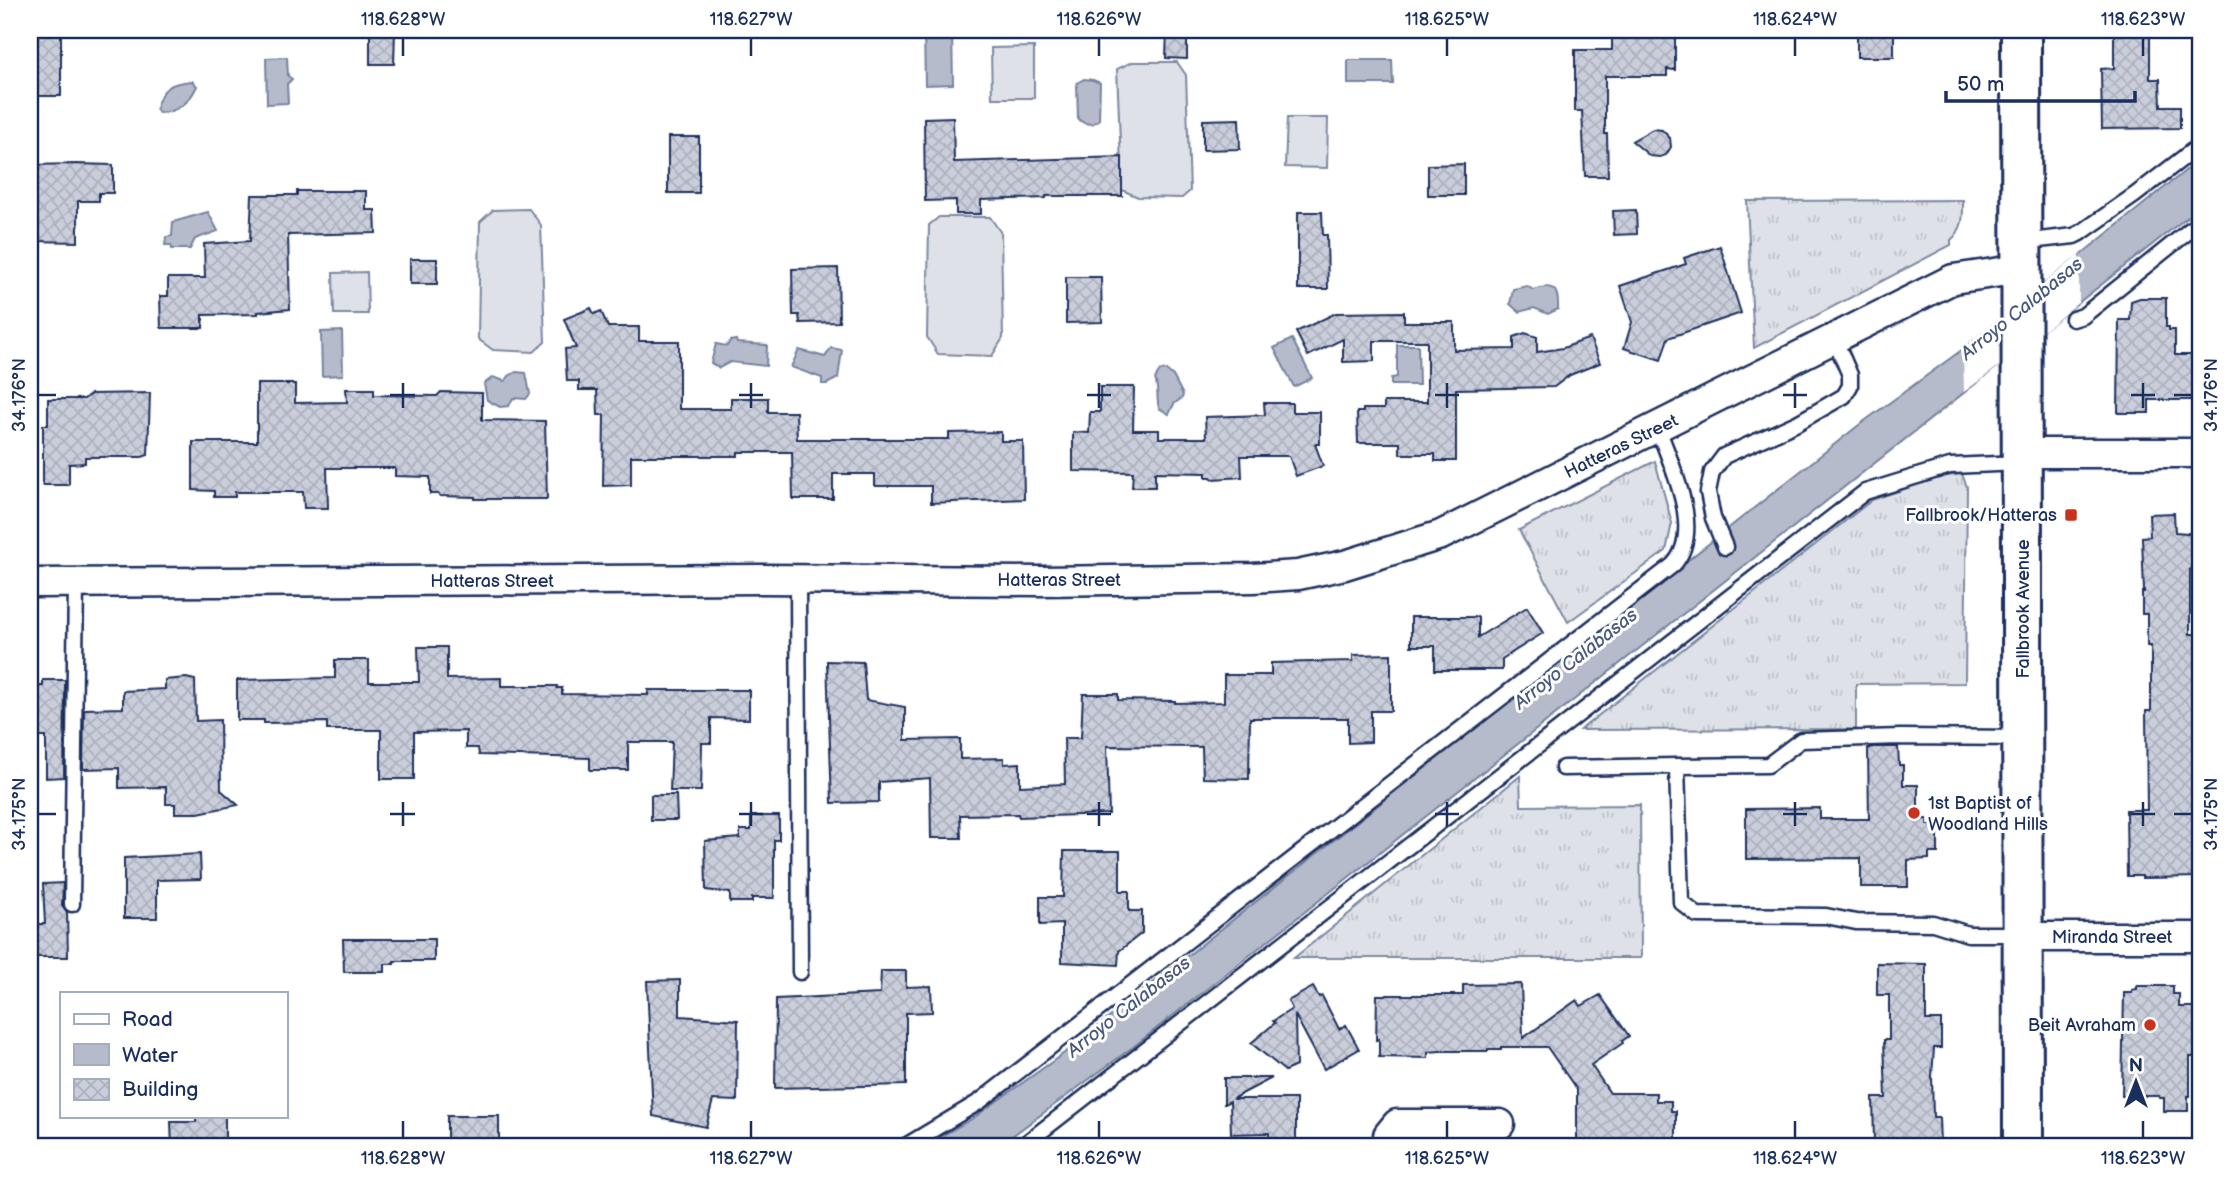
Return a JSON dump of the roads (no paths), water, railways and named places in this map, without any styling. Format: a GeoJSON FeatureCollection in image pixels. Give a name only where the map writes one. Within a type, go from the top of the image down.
{"type":"FeatureCollection","features":[{"type":"Feature","properties":{"kind":"main road","name":"Fallbrook Avenue"},"geometry":{"type":"LineString","coordinates":[[2021,30],[2023,1147]]}},
{"type":"Feature","properties":{"kind":"street","name":"Hatteras Street"},"geometry":{"type":"LineString","coordinates":[[30,583],[798,579],[1042,581],[1298,575],[1345,565],[1441,535],[1953,279],[2021,271]]}},
{"type":"Feature","properties":{"kind":"street"},"geometry":{"type":"LineString","coordinates":[[2022,458],[2200,453]]}},
{"type":"Feature","properties":{"kind":"street","name":"Miranda Street"},"geometry":{"type":"LineString","coordinates":[[2024,936],[2200,937]]}},
{"type":"Feature","properties":{"kind":"street"},"geometry":{"type":"LineString","coordinates":[[1388,1147],[1388,1135],[1397,1124],[1500,1124]]}},
{"type":"Feature","properties":{"kind":"lane"},"geometry":{"type":"LineString","coordinates":[[2021,271],[2136,195],[2200,145]]}},
{"type":"Feature","properties":{"kind":"lane"},"geometry":{"type":"LineString","coordinates":[[2073,319],[2083,316],[2200,222]]}},
{"type":"Feature","properties":{"kind":"lane"},"geometry":{"type":"LineString","coordinates":[[1725,547],[1713,519],[1708,492],[1712,471],[1724,456],[1797,422],[1844,396],[1850,386],[1850,375],[1834,338]]}},
{"type":"Feature","properties":{"kind":"lane"},"geometry":{"type":"LineString","coordinates":[[904,1147],[979,1102],[1673,565],[1686,545],[1686,518],[1658,428]]}},
{"type":"Feature","properties":{"kind":"lane"},"geometry":{"type":"LineString","coordinates":[[1021,1147],[1865,492],[1950,466],[2022,458]]}},
{"type":"Feature","properties":{"kind":"lane"},"geometry":{"type":"LineString","coordinates":[[798,579],[800,972]]}},
{"type":"Feature","properties":{"kind":"lane"},"geometry":{"type":"LineString","coordinates":[[72,904],[76,583]]}},
{"type":"Feature","properties":{"kind":"lane"},"geometry":{"type":"LineString","coordinates":[[1563,768],[1768,765],[1801,740],[1900,737],[2023,738]]}},
{"type":"Feature","properties":{"kind":"lane"},"geometry":{"type":"LineString","coordinates":[[1677,766],[1681,902],[1697,915],[1826,916],[1856,922],[1933,923],[1968,934],[2024,936]]}},
{"type":"Feature","properties":{"kind":"water"},"geometry":{"type":"Polygon","coordinates":[[[924,30],[952,30],[953,84],[925,85],[924,30]]]}},
{"type":"Feature","properties":{"kind":"water"},"geometry":{"type":"Polygon","coordinates":[[[287,57],[288,76],[292,79],[287,84],[288,103],[267,104],[266,58],[287,57]]]}},
{"type":"Feature","properties":{"kind":"water"},"geometry":{"type":"Polygon","coordinates":[[[1348,60],[1392,60],[1393,84],[1348,84],[1348,60]]]}},
{"type":"Feature","properties":{"kind":"water"},"geometry":{"type":"Polygon","coordinates":[[[1084,79],[1100,83],[1099,120],[1092,124],[1078,119],[1077,83],[1084,79]]]}},
{"type":"Feature","properties":{"kind":"water"},"geometry":{"type":"Polygon","coordinates":[[[192,81],[197,86],[186,102],[172,111],[159,113],[156,108],[164,90],[178,83],[192,81]]]}},
{"type":"Feature","properties":{"kind":"water","name":"Arroyo Calabasas"},"geometry":{"type":"Polygon","coordinates":[[[2200,159],[2200,207],[1133,1047],[997,1147],[922,1147],[972,1119],[1067,1051],[1859,425],[1963,349],[2200,159]]]}},
{"type":"Feature","properties":{"kind":"water"},"geometry":{"type":"Polygon","coordinates":[[[208,212],[218,231],[195,239],[190,249],[172,249],[171,245],[165,245],[166,237],[172,236],[173,222],[208,212]]]}},
{"type":"Feature","properties":{"kind":"water"},"geometry":{"type":"Polygon","coordinates":[[[1527,286],[1533,290],[1545,287],[1553,289],[1557,296],[1558,309],[1548,314],[1534,308],[1519,312],[1510,304],[1513,289],[1527,286]]]}},
{"type":"Feature","properties":{"kind":"water"},"geometry":{"type":"Polygon","coordinates":[[[342,331],[343,375],[322,376],[321,332],[342,331]]]}},
{"type":"Feature","properties":{"kind":"water"},"geometry":{"type":"Polygon","coordinates":[[[1292,339],[1312,378],[1294,387],[1274,348],[1292,339]]]}},
{"type":"Feature","properties":{"kind":"water"},"geometry":{"type":"Polygon","coordinates":[[[736,340],[737,343],[767,345],[766,366],[730,362],[719,368],[711,363],[716,344],[727,346],[730,341],[736,340]]]}},
{"type":"Feature","properties":{"kind":"water"},"geometry":{"type":"Polygon","coordinates":[[[1397,345],[1418,345],[1419,385],[1391,385],[1391,378],[1397,377],[1397,345]]]}},
{"type":"Feature","properties":{"kind":"water"},"geometry":{"type":"Polygon","coordinates":[[[831,348],[842,350],[838,378],[827,384],[822,384],[822,378],[791,367],[799,350],[825,357],[831,348]]]}},
{"type":"Feature","properties":{"kind":"water"},"geometry":{"type":"Polygon","coordinates":[[[1166,370],[1173,376],[1183,395],[1169,414],[1159,408],[1155,379],[1160,371],[1166,370]]]}},
{"type":"Feature","properties":{"kind":"water"},"geometry":{"type":"Polygon","coordinates":[[[516,372],[526,373],[530,394],[526,399],[513,398],[509,406],[500,407],[487,400],[484,384],[493,377],[505,381],[516,372]]]}},
{"type":"Feature","properties":{"kind":"place","name":"Fallbrook/Hatteras"},"geometry":{"type":"Point","coordinates":[2071,515]}},
{"type":"Feature","properties":{"kind":"place","name":"1st Baptist of Woodland Hills"},"geometry":{"type":"Point","coordinates":[1914,813]}},
{"type":"Feature","properties":{"kind":"place","name":"Beit Avraham"},"geometry":{"type":"Point","coordinates":[2150,1025]}}]}
